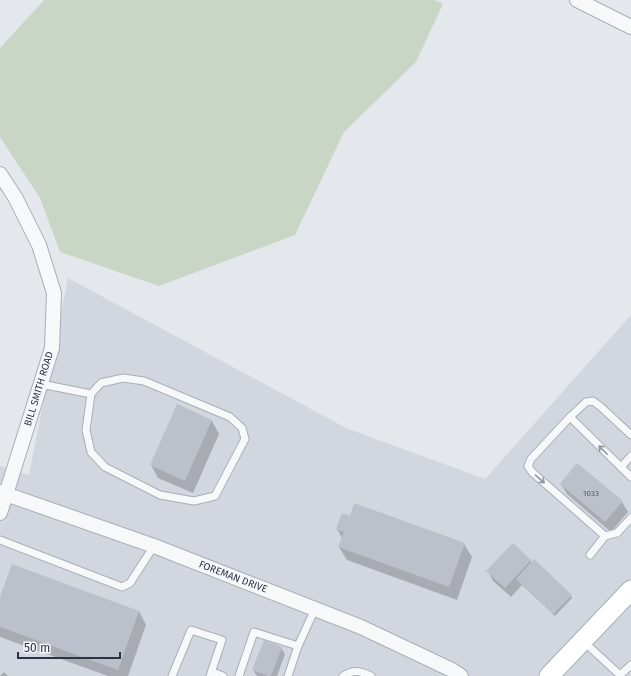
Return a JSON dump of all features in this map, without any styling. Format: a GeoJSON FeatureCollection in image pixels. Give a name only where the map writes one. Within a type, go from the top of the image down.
{"type":"FeatureCollection","features":[{"type":"Feature","properties":{"kind":"main road"},"geometry":{"type":"LineString","coordinates":[[549,676],[630,594]]}},
{"type":"Feature","properties":{"kind":"main road"},"geometry":{"type":"LineString","coordinates":[[570,676],[578,645]]}},
{"type":"Feature","properties":{"kind":"street"},"geometry":{"type":"LineString","coordinates":[[577,0],[631,27]]}},
{"type":"Feature","properties":{"kind":"street","name":"BILL SMITH ROAD"},"geometry":{"type":"LineString","coordinates":[[0,174],[15,197],[39,245],[54,293],[52,348],[3,493],[0,513]]}},
{"type":"Feature","properties":{"kind":"street","name":"FOREMAN DRIVE"},"geometry":{"type":"LineString","coordinates":[[3,493],[154,546],[361,627],[452,670],[461,676]]}},
{"type":"Feature","properties":{"kind":"lane"},"geometry":{"type":"LineString","coordinates":[[123,378],[144,381],[230,417],[242,428],[244,439],[215,496],[194,501],[160,495],[105,467],[91,452],[86,430],[91,394],[101,383],[123,378]]}},
{"type":"Feature","properties":{"kind":"lane"},"geometry":{"type":"LineString","coordinates":[[41,384],[91,394]]}},
{"type":"Feature","properties":{"kind":"lane"},"geometry":{"type":"LineString","coordinates":[[605,536],[532,472],[528,466],[531,459],[586,402],[593,401],[631,435]]}},
{"type":"Feature","properties":{"kind":"lane"},"geometry":{"type":"LineString","coordinates":[[570,417],[631,477]]}},
{"type":"Feature","properties":{"kind":"lane"},"geometry":{"type":"LineString","coordinates":[[621,467],[631,456]]}},
{"type":"Feature","properties":{"kind":"lane"},"geometry":{"type":"LineString","coordinates":[[590,555],[605,536],[617,533],[631,518]]}},
{"type":"Feature","properties":{"kind":"lane"},"geometry":{"type":"LineString","coordinates":[[0,540],[122,587],[130,583],[154,546]]}},
{"type":"Feature","properties":{"kind":"lane"},"geometry":{"type":"LineString","coordinates":[[288,676],[298,646],[315,609]]}},
{"type":"Feature","properties":{"kind":"lane"},"geometry":{"type":"LineString","coordinates":[[172,676],[191,630],[222,640],[211,674],[223,676]]}},
{"type":"Feature","properties":{"kind":"lane"},"geometry":{"type":"LineString","coordinates":[[238,676],[254,632],[298,646]]}},
{"type":"Feature","properties":{"kind":"lane"},"geometry":{"type":"LineString","coordinates":[[578,645],[620,675],[631,665]]}},
{"type":"Feature","properties":{"kind":"lane"},"geometry":{"type":"LineString","coordinates":[[343,676],[352,671],[362,672],[371,676]]}},
{"type":"Feature","properties":{"kind":"shaded area"},"geometry":{"type":"Polygon","coordinates":[[[68,278],[346,428],[485,479],[631,315],[631,676],[0,676],[0,466],[29,475],[68,278]]]}},
{"type":"Feature","properties":{"kind":"green space"},"geometry":{"type":"Polygon","coordinates":[[[44,0],[435,0],[443,4],[416,62],[344,132],[295,235],[159,286],[60,252],[40,198],[0,137],[0,48],[44,0]]]}},
{"type":"Feature","properties":{"kind":"building"},"geometry":{"type":"Polygon","coordinates":[[[177,404],[212,420],[185,481],[150,465],[177,404]]]}},
{"type":"Feature","properties":{"kind":"building"},"geometry":{"type":"Polygon","coordinates":[[[577,463],[623,501],[605,522],[560,484],[577,463]]]}},
{"type":"Feature","properties":{"kind":"building"},"geometry":{"type":"Polygon","coordinates":[[[354,503],[465,543],[449,587],[338,547],[344,532],[336,529],[342,513],[350,516],[354,503]]]}},
{"type":"Feature","properties":{"kind":"building"},"geometry":{"type":"Polygon","coordinates":[[[513,543],[531,560],[505,588],[486,571],[513,543]]]}},
{"type":"Feature","properties":{"kind":"building"},"geometry":{"type":"Polygon","coordinates":[[[534,559],[572,595],[553,614],[516,579],[534,559]]]}},
{"type":"Feature","properties":{"kind":"building"},"geometry":{"type":"Polygon","coordinates":[[[12,564],[139,611],[118,670],[0,627],[0,597],[12,564]]]}},
{"type":"Feature","properties":{"kind":"building"},"geometry":{"type":"Polygon","coordinates":[[[264,640],[282,647],[271,676],[252,670],[264,640]]]}}]}
